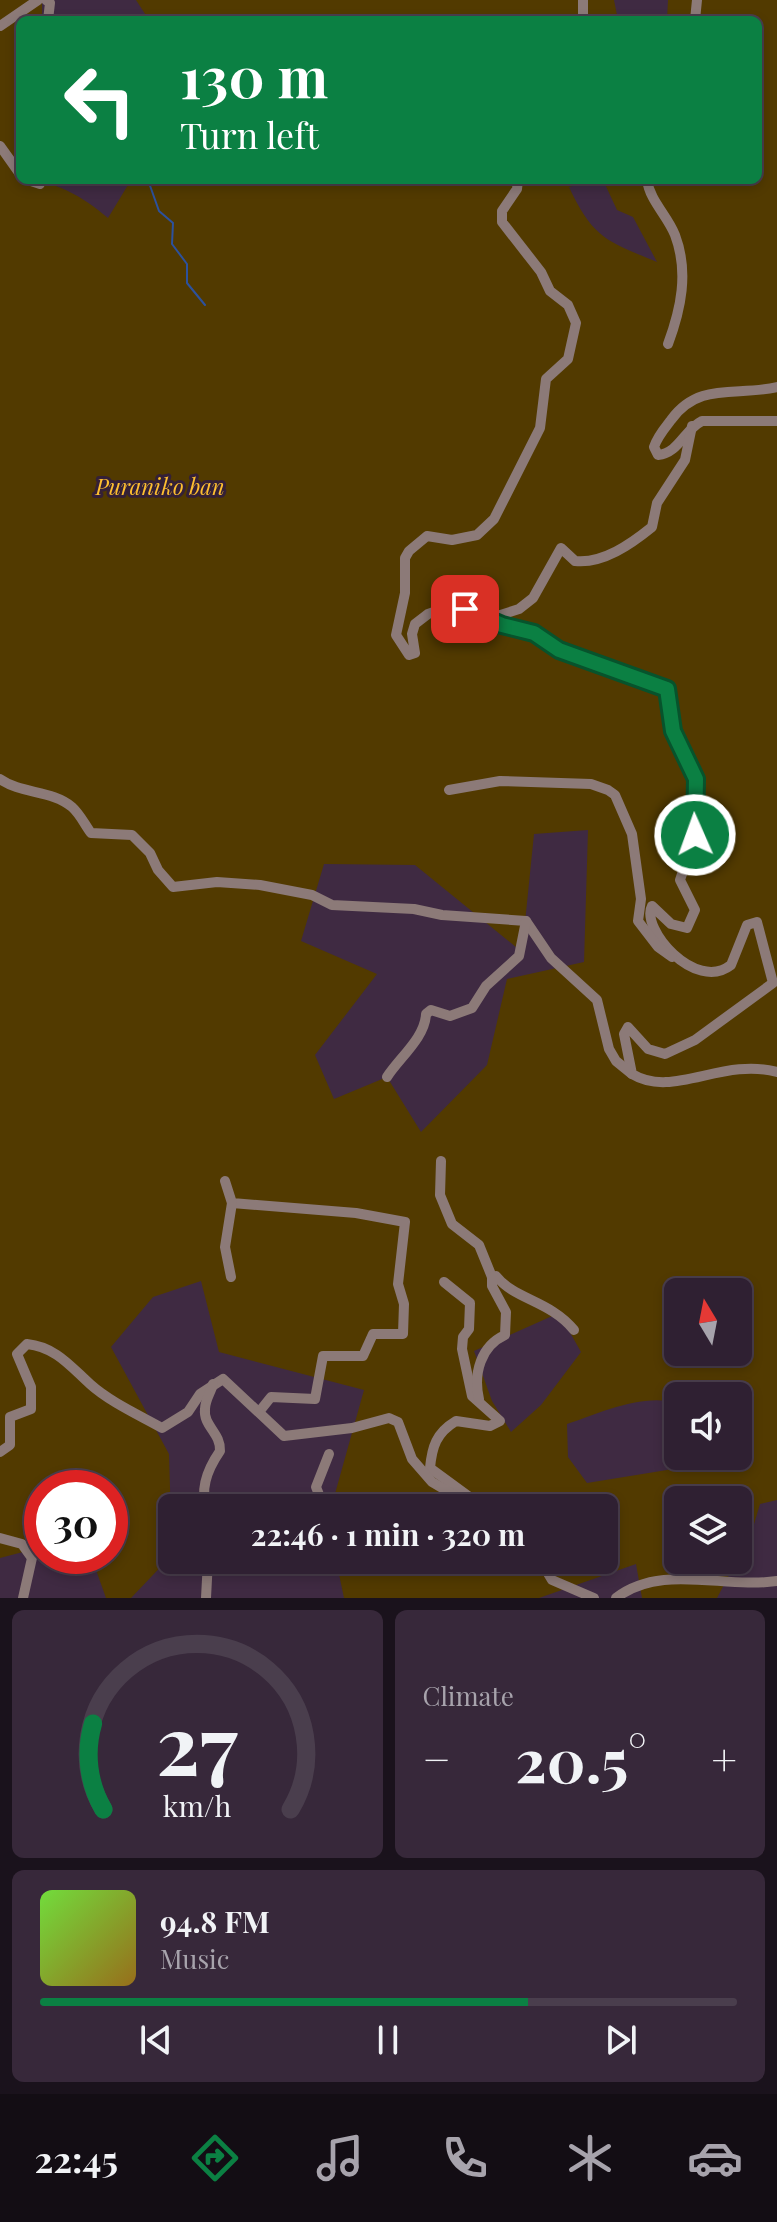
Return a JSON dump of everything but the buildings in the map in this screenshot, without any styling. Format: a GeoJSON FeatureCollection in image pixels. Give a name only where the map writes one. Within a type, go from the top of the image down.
{"type":"FeatureCollection","features":[{"type":"Feature","properties":{"kind":"street"},"geometry":{"type":"LineString","coordinates":[[0,26],[38,0]]}},
{"type":"Feature","properties":{"kind":"street"},"geometry":{"type":"LineString","coordinates":[[0,146],[16,168]]}},
{"type":"Feature","properties":{"kind":"street"},"geometry":{"type":"LineString","coordinates":[[518,184],[502,211],[502,222],[522,253],[541,272],[550,291],[568,305],[576,323],[568,359],[546,379],[540,428],[494,519],[477,535],[452,540],[427,536],[409,551],[405,558],[405,593],[396,635],[409,655],[415,653],[412,634],[415,624],[428,614],[451,606],[534,633],[559,650],[667,689],[673,731],[696,779],[694,799],[698,815],[680,880],[695,910],[695,918],[687,928],[671,924],[657,907],[649,909],[652,924],[673,958]]}},
{"type":"Feature","properties":{"kind":"street"},"geometry":{"type":"LineString","coordinates":[[648,184],[675,235],[682,269],[682,307],[668,344]]}},
{"type":"Feature","properties":{"kind":"street"},"geometry":{"type":"LineString","coordinates":[[777,387],[719,390],[692,399],[678,410],[658,437],[655,451],[664,455],[675,449],[692,426],[702,421],[777,421]]}},
{"type":"Feature","properties":{"kind":"street"},"geometry":{"type":"LineString","coordinates":[[491,618],[519,609],[533,598],[561,548],[575,561],[591,560],[612,553],[652,527],[657,503],[685,460],[692,426]]}},
{"type":"Feature","properties":{"kind":"street"},"geometry":{"type":"LineString","coordinates":[[0,779],[12,787],[57,799],[72,807],[91,833],[132,835],[150,853],[158,870],[173,887],[217,882],[260,885],[312,895],[332,905],[414,909],[442,915],[526,921]]}},
{"type":"Feature","properties":{"kind":"street"},"geometry":{"type":"LineString","coordinates":[[449,790],[500,781],[591,784],[615,795],[634,840],[641,899],[638,921],[658,947],[694,970],[726,969],[738,954],[747,925],[757,922],[773,983],[695,1040],[665,1054],[648,1049],[628,1027],[624,1034],[632,1074]]}},
{"type":"Feature","properties":{"kind":"street"},"geometry":{"type":"LineString","coordinates":[[526,921],[551,958],[597,1000],[609,1049],[616,1061],[632,1074],[647,1083],[663,1085],[744,1066],[777,1072]]}},
{"type":"Feature","properties":{"kind":"street"},"geometry":{"type":"LineString","coordinates":[[387,1077],[407,1053],[426,1022],[426,1014],[431,1010],[450,1016],[472,1008],[486,986],[519,956],[526,921]]}},
{"type":"Feature","properties":{"kind":"street"},"geometry":{"type":"LineString","coordinates":[[441,1161],[440,1195],[452,1224],[479,1245],[492,1277],[492,1286],[506,1312],[505,1335],[490,1342],[476,1375],[480,1404]]}},
{"type":"Feature","properties":{"kind":"street"},"geometry":{"type":"LineString","coordinates":[[225,1181],[232,1203],[225,1247],[231,1277]]}},
{"type":"Feature","properties":{"kind":"street"},"geometry":{"type":"LineString","coordinates":[[232,1203],[356,1213],[405,1222],[398,1284],[404,1304],[403,1334],[373,1334],[363,1356],[323,1356],[315,1399],[271,1397],[259,1412]]}},
{"type":"Feature","properties":{"kind":"street"},"geometry":{"type":"LineString","coordinates":[[492,1277],[496,1276],[507,1288],[559,1312],[574,1330]]}},
{"type":"Feature","properties":{"kind":"street"},"geometry":{"type":"LineString","coordinates":[[444,1282],[470,1303],[469,1329],[463,1337],[462,1349],[472,1396],[500,1421],[490,1426],[456,1421],[446,1427],[432,1445],[430,1468],[461,1494]]}},
{"type":"Feature","properties":{"kind":"street"},"geometry":{"type":"LineString","coordinates":[[0,1426],[7,1416],[31,1409],[31,1387],[17,1354],[27,1344],[39,1345],[69,1361],[90,1384],[162,1428],[188,1412],[214,1382],[223,1379],[284,1436],[352,1428],[389,1418],[398,1422],[412,1459],[432,1482],[453,1494]]}},
{"type":"Feature","properties":{"kind":"street"},"geometry":{"type":"LineString","coordinates":[[204,1494],[209,1466],[220,1451],[217,1435],[207,1424],[204,1414],[214,1382]]}},
{"type":"Feature","properties":{"kind":"street"},"geometry":{"type":"LineString","coordinates":[[0,1452],[10,1445],[10,1417]]}},
{"type":"Feature","properties":{"kind":"street"},"geometry":{"type":"LineString","coordinates":[[319,1494],[316,1487],[329,1454]]}},
{"type":"Feature","properties":{"kind":"street"},"geometry":{"type":"LineString","coordinates":[[0,1538],[22,1544],[32,1558],[31,1574],[23,1598]]}},
{"type":"Feature","properties":{"kind":"street"},"geometry":{"type":"LineString","coordinates":[[206,1598],[207,1574]]}},
{"type":"Feature","properties":{"kind":"street"},"geometry":{"type":"LineString","coordinates":[[548,1574],[552,1580],[594,1598]]}},
{"type":"Feature","properties":{"kind":"street"},"geometry":{"type":"LineString","coordinates":[[616,1598],[626,1589],[651,1580],[702,1579],[734,1585],[777,1581]]}},
{"type":"Feature","properties":{"kind":"green space","name":"Puraniko ban"},"geometry":{"type":"Polygon","coordinates":[[[0,0],[42,0],[42,16],[16,16],[16,184],[56,186],[108,218],[129,184],[579,184],[569,187],[594,228],[625,249],[657,262],[633,217],[617,210],[605,184],[762,184],[762,16],[667,16],[668,0],[777,0],[777,1500],[760,1504],[752,1531],[752,1486],[664,1486],[664,1574],[730,1574],[717,1598],[642,1598],[636,1564],[618,1570],[618,1494],[335,1494],[364,1390],[219,1352],[201,1281],[153,1297],[111,1347],[169,1454],[170,1494],[158,1494],[158,1570],[131,1598],[106,1598],[97,1574],[128,1574],[128,1470],[24,1470],[24,1552],[0,1558],[0,0]],[[588,830],[534,834],[522,952],[415,865],[324,864],[301,941],[377,974],[315,1055],[334,1099],[387,1077],[421,1132],[487,1065],[507,979],[584,962],[588,830]],[[559,1313],[474,1351],[492,1401],[511,1432],[541,1405],[581,1352],[559,1313]],[[664,1382],[664,1401],[636,1402],[567,1424],[568,1457],[587,1483],[667,1470],[752,1470],[752,1382],[664,1382]]]}},
{"type":"Feature","properties":{"kind":"green space"},"geometry":{"type":"Polygon","coordinates":[[[136,0],[614,0],[617,16],[146,16],[136,0]]]}},
{"type":"Feature","properties":{"kind":"green space"},"geometry":{"type":"Polygon","coordinates":[[[339,1574],[607,1574],[539,1598],[344,1598],[339,1574]]]}},
{"type":"Feature","properties":{"kind":"waterway"},"geometry":{"type":"LineString","coordinates":[[149,184],[159,211],[173,223],[172,244],[187,264],[187,283],[205,305]]}},
{"type":"Feature","properties":{"kind":"route"},"geometry":{"type":"LineString","coordinates":[[465,609],[502,625],[534,633],[559,650],[667,689],[673,731],[696,779],[694,799],[698,815],[695,835]]}}]}
